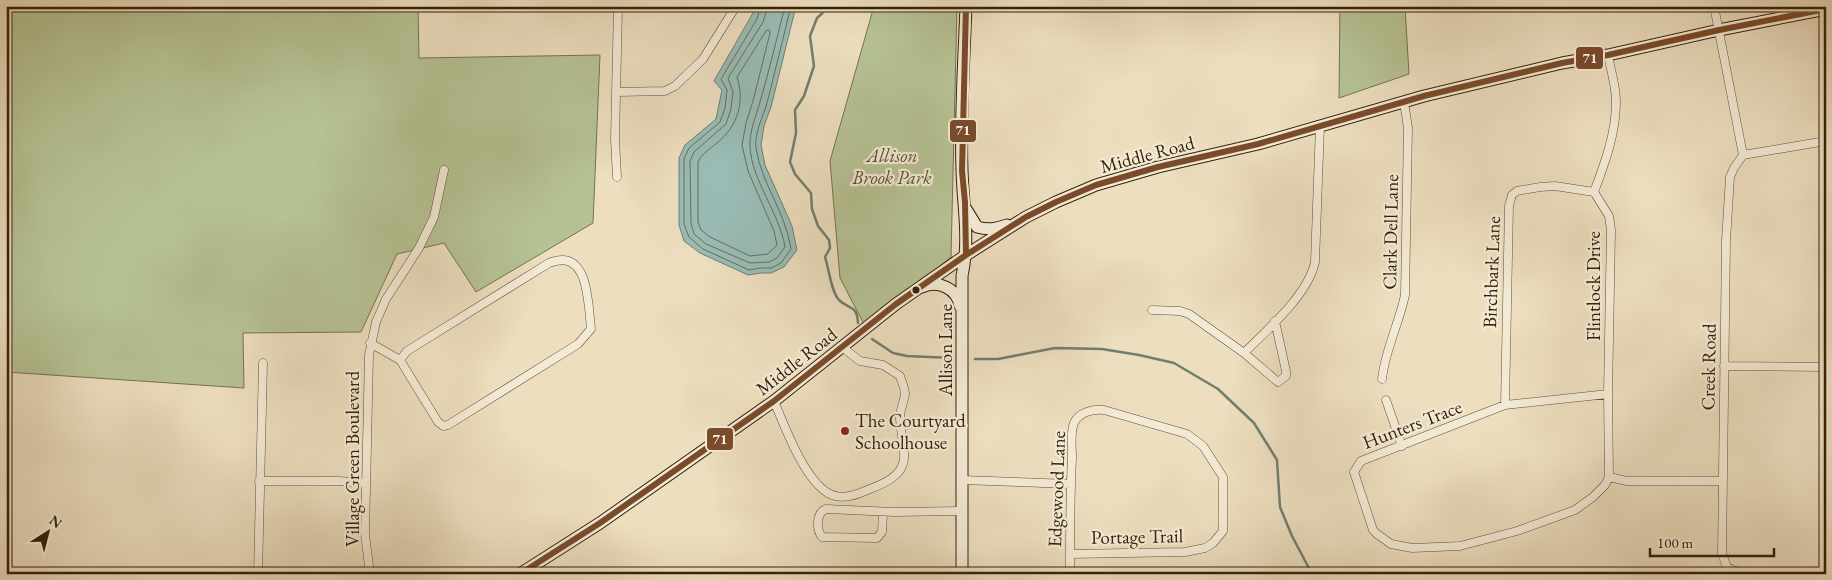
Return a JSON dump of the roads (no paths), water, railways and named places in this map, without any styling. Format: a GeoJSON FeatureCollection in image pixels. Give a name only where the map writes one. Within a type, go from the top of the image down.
{"type":"FeatureCollection","features":[{"type":"Feature","properties":{"kind":"main road","name":"Allison Lane"},"geometry":{"type":"LineString","coordinates":[[962,574],[962,276],[966,255],[962,147],[966,6]]}},
{"type":"Feature","properties":{"kind":"main road","name":"Middle Road"},"geometry":{"type":"LineString","coordinates":[[520,574],[600,523],[774,402],[896,304],[966,255],[1016,223],[1056,202],[1096,185],[1158,167],[1258,144],[1404,102],[1562,63],[1608,56],[1719,30],[1826,9]]}},
{"type":"Feature","properties":{"kind":"main road"},"geometry":{"type":"LineString","coordinates":[[965,206],[969,217],[977,227],[986,229],[997,228],[1016,223]]}},
{"type":"Feature","properties":{"kind":"main road"},"geometry":{"type":"LineString","coordinates":[[918,289],[928,285],[943,285],[954,292],[960,302],[962,317]]}},
{"type":"Feature","properties":{"kind":"street"},"geometry":{"type":"LineString","coordinates":[[617,177],[618,6]]}},
{"type":"Feature","properties":{"kind":"street"},"geometry":{"type":"LineString","coordinates":[[617,92],[665,91],[675,86],[703,59],[736,6]]}},
{"type":"Feature","properties":{"kind":"street"},"geometry":{"type":"LineString","coordinates":[[1714,6],[1743,155],[1826,141]]}},
{"type":"Feature","properties":{"kind":"street"},"geometry":{"type":"LineString","coordinates":[[1594,192],[1607,157],[1615,117],[1615,85],[1608,56]]}},
{"type":"Feature","properties":{"kind":"street","name":"Clark Dell Lane"},"geometry":{"type":"LineString","coordinates":[[1382,379],[1385,360],[1405,295],[1408,128],[1404,102]]}},
{"type":"Feature","properties":{"kind":"street"},"geometry":{"type":"LineString","coordinates":[[1244,353],[1303,290],[1313,271],[1315,262],[1320,125]]}},
{"type":"Feature","properties":{"kind":"street","name":"Creek Road"},"geometry":{"type":"LineString","coordinates":[[1741,574],[1730,570],[1722,554],[1726,241],[1730,177],[1743,155]]}},
{"type":"Feature","properties":{"kind":"street","name":"Village Green Boulevard"},"geometry":{"type":"LineString","coordinates":[[370,574],[365,534],[370,343],[376,322],[386,299],[419,248],[434,217],[444,170]]}},
{"type":"Feature","properties":{"kind":"street","name":"Birchbark Lane"},"geometry":{"type":"LineString","coordinates":[[1505,405],[1509,206],[1512,195],[1518,191],[1555,186],[1594,192]]}},
{"type":"Feature","properties":{"kind":"street","name":"Flintlock Drive"},"geometry":{"type":"LineString","coordinates":[[1594,192],[1609,216],[1611,230],[1608,394],[1609,477]]}},
{"type":"Feature","properties":{"kind":"street","name":"Village Green Boulevard"},"geometry":{"type":"LineString","coordinates":[[370,343],[400,360],[438,422],[442,426],[448,425],[570,349],[584,338],[591,329],[582,274],[573,263],[568,261],[558,259],[548,263],[407,351],[400,360]]}},
{"type":"Feature","properties":{"kind":"street"},"geometry":{"type":"LineString","coordinates":[[1152,310],[1180,311],[1189,314],[1244,353],[1275,381],[1282,380],[1286,376],[1286,371],[1275,321]]}},
{"type":"Feature","properties":{"kind":"street"},"geometry":{"type":"LineString","coordinates":[[774,402],[799,456],[809,472],[827,492],[838,497],[854,496],[886,482],[894,476],[901,467],[904,458],[899,415],[905,393],[900,376],[883,365],[860,361],[842,347]]}},
{"type":"Feature","properties":{"kind":"street"},"geometry":{"type":"LineString","coordinates":[[258,574],[263,363]]}},
{"type":"Feature","properties":{"kind":"street"},"geometry":{"type":"LineString","coordinates":[[1724,366],[1826,367]]}},
{"type":"Feature","properties":{"kind":"street","name":"Hunters Trace"},"geometry":{"type":"LineString","coordinates":[[1608,394],[1505,405],[1361,462],[1354,472],[1373,530],[1391,544],[1412,548],[1460,546],[1518,531],[1575,510],[1593,497],[1605,485],[1609,477]]}},
{"type":"Feature","properties":{"kind":"street"},"geometry":{"type":"LineString","coordinates":[[1386,400],[1402,446]]}},
{"type":"Feature","properties":{"kind":"street","name":"Portage Trail"},"geometry":{"type":"LineString","coordinates":[[1070,554],[1185,552],[1205,548],[1213,544],[1224,531],[1223,477],[1203,446],[1193,437],[1167,427],[1118,413],[1095,409],[1087,412]]}},
{"type":"Feature","properties":{"kind":"street","name":"Edgewood Lane"},"geometry":{"type":"LineString","coordinates":[[1070,574],[1073,427],[1078,417],[1087,412]]}},
{"type":"Feature","properties":{"kind":"street"},"geometry":{"type":"LineString","coordinates":[[1609,477],[1627,481],[1723,481]]}},
{"type":"Feature","properties":{"kind":"street"},"geometry":{"type":"LineString","coordinates":[[962,480],[1071,484]]}},
{"type":"Feature","properties":{"kind":"street"},"geometry":{"type":"LineString","coordinates":[[259,481],[366,483]]}},
{"type":"Feature","properties":{"kind":"street"},"geometry":{"type":"LineString","coordinates":[[883,512],[882,532],[877,538],[822,537],[819,532],[819,515],[823,510],[883,512],[962,511]]}},
{"type":"Feature","properties":{"kind":"water"},"geometry":{"type":"Polygon","coordinates":[[[757,6],[796,6],[771,107],[764,126],[761,145],[765,165],[792,226],[797,250],[784,267],[771,273],[748,275],[700,253],[684,241],[679,225],[679,158],[685,145],[716,119],[722,90],[714,81],[757,6]]]}},
{"type":"Feature","properties":{"kind":"waterway"},"geometry":{"type":"LineString","coordinates":[[830,6],[817,18],[810,36],[814,66],[804,96],[795,110],[796,133],[790,162],[795,174],[811,193],[812,209],[818,226],[829,240],[830,248],[825,257],[836,296],[854,310],[858,323]]}},
{"type":"Feature","properties":{"kind":"waterway"},"geometry":{"type":"LineString","coordinates":[[872,339],[893,353],[907,356],[953,358]]}},
{"type":"Feature","properties":{"kind":"waterway"},"geometry":{"type":"LineString","coordinates":[[975,359],[998,359],[1055,348],[1102,349],[1174,363],[1218,389],[1254,423],[1277,460],[1280,507],[1292,536],[1312,574]]}},
{"type":"Feature","properties":{"kind":"place","name":"The Courtyard Schoolhouse"},"geometry":{"type":"Point","coordinates":[845,431]}},
{"type":"Feature","properties":{"kind":"park label","name":"Allison Brook Park"},"geometry":{"type":"Point","coordinates":[892,166]}}]}
